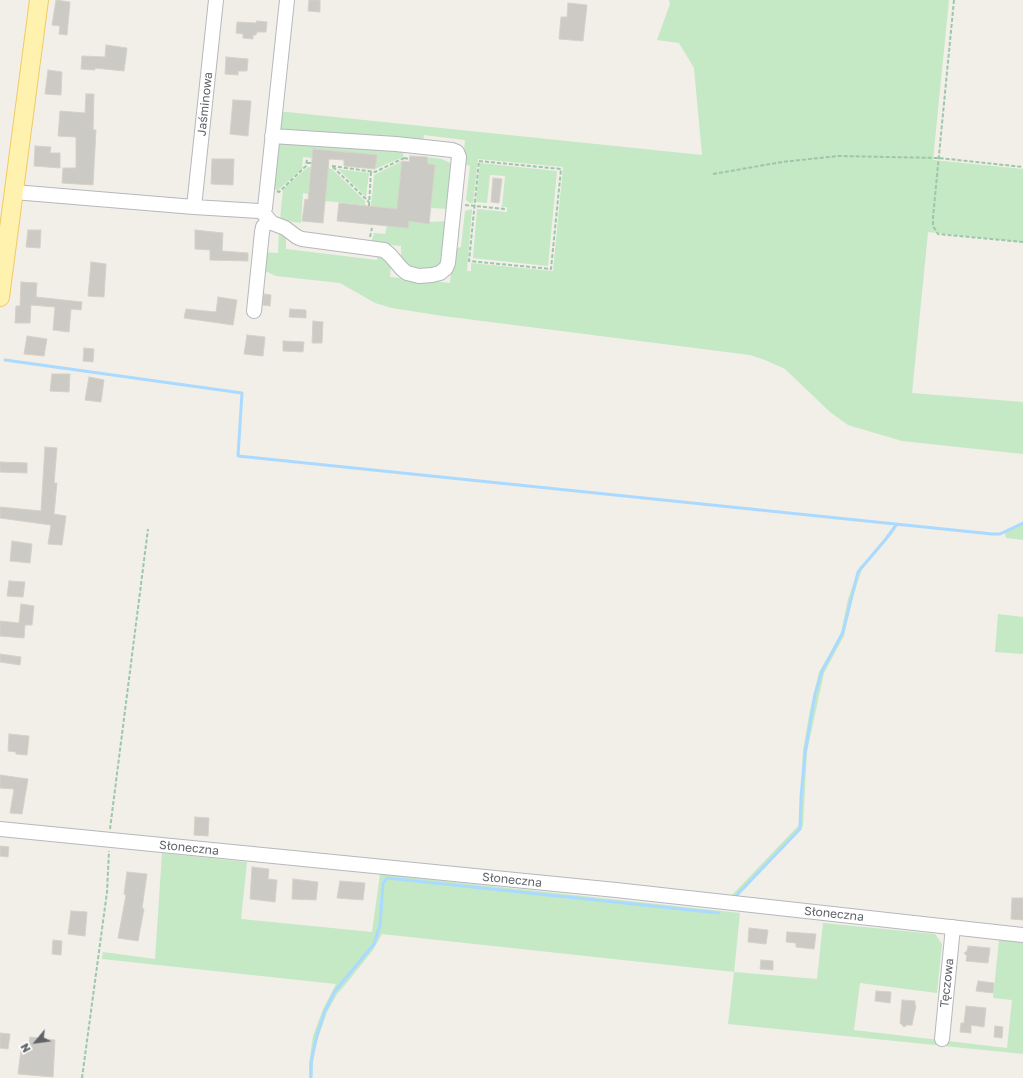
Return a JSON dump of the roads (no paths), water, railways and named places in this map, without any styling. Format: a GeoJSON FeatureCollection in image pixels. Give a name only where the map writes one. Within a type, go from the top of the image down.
{"type":"FeatureCollection","features":[{"type":"Feature","properties":{"kind":"main road"},"geometry":{"type":"LineString","coordinates":[[0,297],[39,0]]}},
{"type":"Feature","properties":{"kind":"street","name":"Jaśminowa"},"geometry":{"type":"LineString","coordinates":[[194,207],[216,0]]}},
{"type":"Feature","properties":{"kind":"street"},"geometry":{"type":"LineString","coordinates":[[270,220],[265,208],[266,191],[287,0]]}},
{"type":"Feature","properties":{"kind":"street"},"geometry":{"type":"LineString","coordinates":[[14,192],[259,211],[270,220],[302,239],[384,250],[390,254],[407,273],[419,276],[432,276],[440,273],[446,268],[448,263],[459,157],[457,152],[452,150],[396,144],[272,136]]}},
{"type":"Feature","properties":{"kind":"street"},"geometry":{"type":"LineString","coordinates":[[254,311],[262,232],[263,227],[270,220]]}},
{"type":"Feature","properties":{"kind":"street","name":"Słoneczna"},"geometry":{"type":"LineString","coordinates":[[0,829],[624,891],[1023,935]]}},
{"type":"Feature","properties":{"kind":"street","name":"Tęczowa"},"geometry":{"type":"LineString","coordinates":[[942,1039],[953,927]]}},
{"type":"Feature","properties":{"kind":"waterway"},"geometry":{"type":"LineString","coordinates":[[5,360],[242,393],[238,456],[992,534],[1000,534],[1023,523]]}},
{"type":"Feature","properties":{"kind":"waterway"},"geometry":{"type":"LineString","coordinates":[[736,896],[800,829],[805,754],[815,694],[822,671],[843,632],[858,572],[897,524]]}},
{"type":"Feature","properties":{"kind":"waterway"},"geometry":{"type":"LineString","coordinates":[[311,1078],[311,1063],[317,1035],[325,1011],[335,991],[374,944],[380,925],[383,884],[387,878],[719,913]]}}]}
